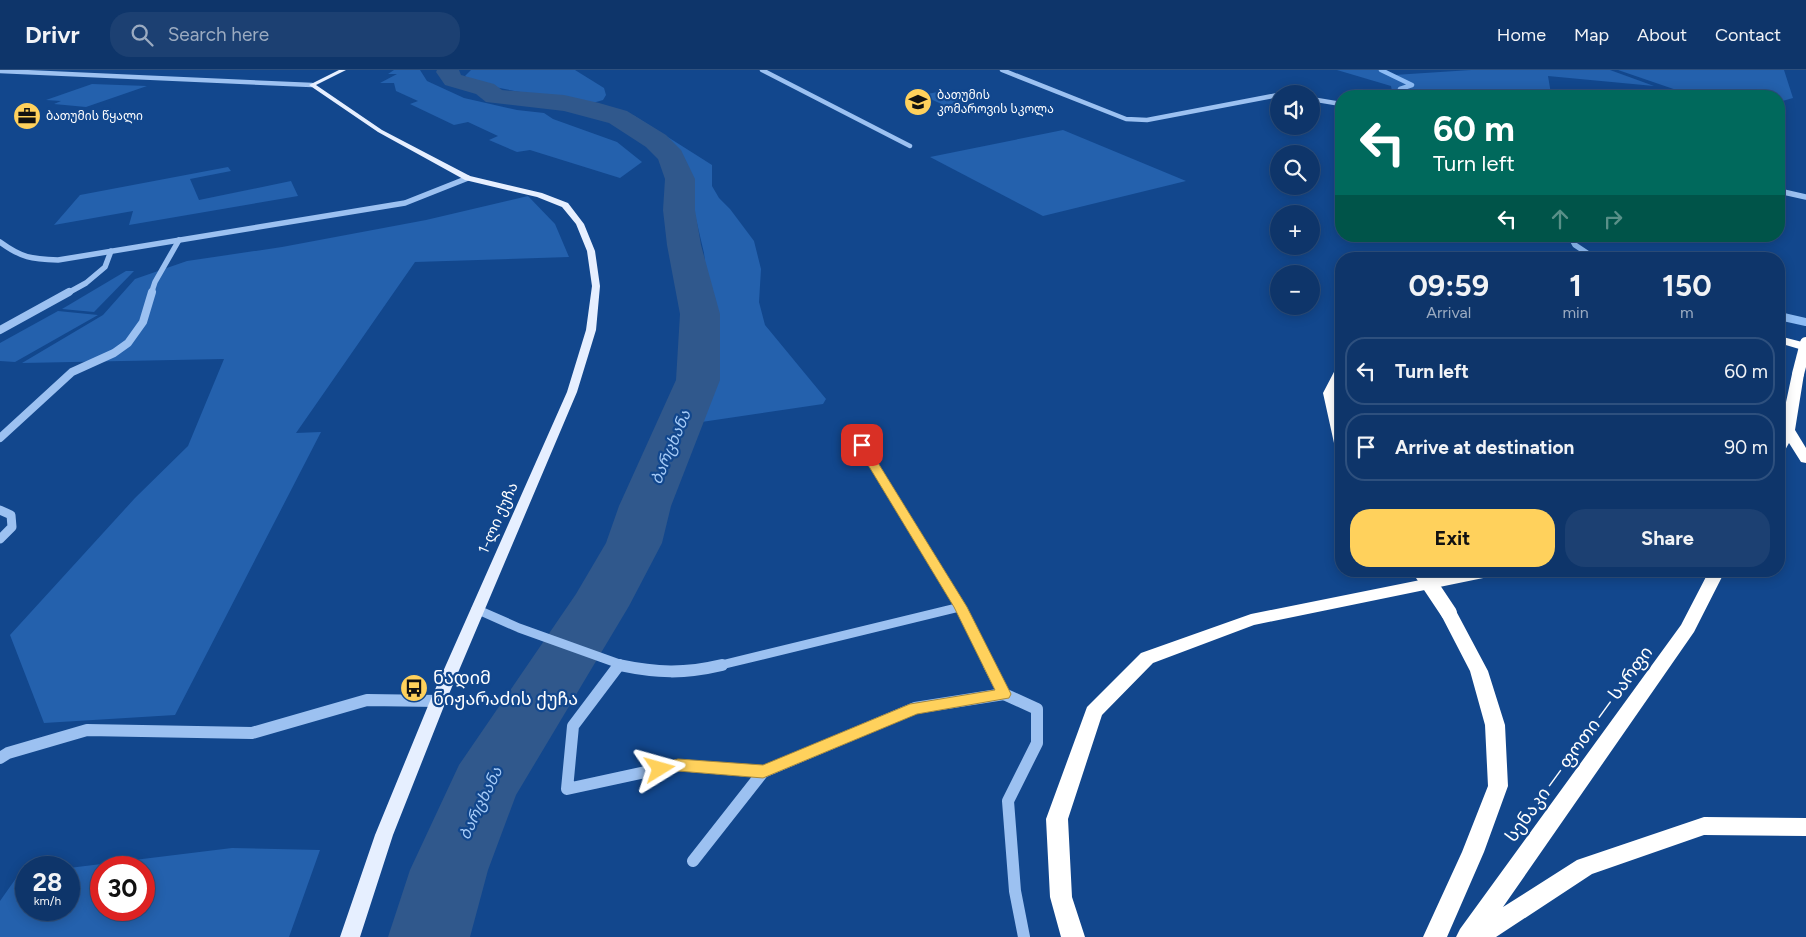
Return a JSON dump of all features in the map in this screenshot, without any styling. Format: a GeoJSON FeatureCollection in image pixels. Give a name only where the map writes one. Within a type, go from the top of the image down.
{"type":"FeatureCollection","features":[{"type":"Feature","properties":{"kind":"highway"},"geometry":{"type":"LineString","coordinates":[[1785,340],[1806,345],[1798,374],[1788,430],[1785,436]]}},
{"type":"Feature","properties":{"kind":"highway"},"geometry":{"type":"LineString","coordinates":[[1335,381],[1328,394],[1335,420]]}},
{"type":"Feature","properties":{"kind":"highway"},"geometry":{"type":"LineString","coordinates":[[1788,430],[1806,459]]}},
{"type":"Feature","properties":{"kind":"highway"},"geometry":{"type":"LineString","coordinates":[[1425,577],[1449,612],[1479,670],[1495,725],[1498,786],[1473,852],[1435,937]]}},
{"type":"Feature","properties":{"kind":"highway"},"geometry":{"type":"LineString","coordinates":[[1073,937],[1061,897],[1057,818],[1094,712],[1148,658],[1251,620],[1463,577]]}},
{"type":"Feature","properties":{"kind":"highway","name":"სენაკი — ფოთი — სარფი"},"geometry":{"type":"LineString","coordinates":[[1468,937],[1688,628],[1714,577]]}},
{"type":"Feature","properties":{"kind":"highway"},"geometry":{"type":"LineString","coordinates":[[1476,937],[1586,866],[1704,826],[1806,827]]}},
{"type":"Feature","properties":{"kind":"main road"},"geometry":{"type":"LineString","coordinates":[[312,85],[343,70]]}},
{"type":"Feature","properties":{"kind":"main road"},"geometry":{"type":"LineString","coordinates":[[312,85],[380,131],[468,178]]}},
{"type":"Feature","properties":{"kind":"main road","name":"1-ლი ქუჩა"},"geometry":{"type":"LineString","coordinates":[[350,937],[384,835],[476,609],[572,392],[591,330],[596,286],[592,251],[580,224],[565,205],[539,195],[468,178]]}},
{"type":"Feature","properties":{"kind":"street"},"geometry":{"type":"LineString","coordinates":[[762,70],[910,146]]}},
{"type":"Feature","properties":{"kind":"street"},"geometry":{"type":"LineString","coordinates":[[1002,70],[1126,119],[1136,120],[1147,120],[1270,96]]}},
{"type":"Feature","properties":{"kind":"street"},"geometry":{"type":"LineString","coordinates":[[0,71],[312,85]]}},
{"type":"Feature","properties":{"kind":"street"},"geometry":{"type":"LineString","coordinates":[[1320,100],[1335,103]]}},
{"type":"Feature","properties":{"kind":"street"},"geometry":{"type":"LineString","coordinates":[[0,242],[16,254],[34,259],[58,260],[404,203],[468,178]]}},
{"type":"Feature","properties":{"kind":"street"},"geometry":{"type":"LineString","coordinates":[[1785,192],[1806,197]]}},
{"type":"Feature","properties":{"kind":"street"},"geometry":{"type":"LineString","coordinates":[[0,438],[72,372],[114,353],[128,343],[143,322],[155,282],[179,240]]}},
{"type":"Feature","properties":{"kind":"street"},"geometry":{"type":"LineString","coordinates":[[0,330],[86,283],[105,267],[111,251]]}},
{"type":"Feature","properties":{"kind":"street"},"geometry":{"type":"LineString","coordinates":[[852,429],[960,607],[1004,694]]}},
{"type":"Feature","properties":{"kind":"street"},"geometry":{"type":"LineString","coordinates":[[0,510],[11,515],[12,527],[0,539]]}},
{"type":"Feature","properties":{"kind":"street"},"geometry":{"type":"LineString","coordinates":[[476,609],[519,628],[619,665],[655,672],[710,668],[960,607]]}},
{"type":"Feature","properties":{"kind":"street"},"geometry":{"type":"LineString","coordinates":[[619,665],[573,726],[568,789],[678,765],[763,772],[915,708],[1004,694],[1037,709],[1037,743],[1008,801],[1016,891],[1024,937]]}},
{"type":"Feature","properties":{"kind":"street"},"geometry":{"type":"LineString","coordinates":[[0,758],[8,753],[87,730],[252,733],[366,700],[438,701]]}},
{"type":"Feature","properties":{"kind":"street"},"geometry":{"type":"LineString","coordinates":[[693,861],[763,772]]}},
{"type":"Feature","properties":{"kind":"shaded area"},"geometry":{"type":"Polygon","coordinates":[[[394,70],[420,70],[427,81],[464,98],[517,110],[544,113],[553,119],[617,142],[642,162],[620,178],[530,150],[517,152],[489,140],[498,136],[468,122],[454,125],[410,104],[418,101],[396,91],[394,83],[380,83],[397,74],[388,74],[394,70]]]}},
{"type":"Feature","properties":{"kind":"shaded area"},"geometry":{"type":"Polygon","coordinates":[[[471,70],[575,70],[604,88],[606,95],[603,100],[586,105],[474,83],[465,76],[471,70]]]}},
{"type":"Feature","properties":{"kind":"shaded area"},"geometry":{"type":"Polygon","coordinates":[[[1337,70],[1381,70],[1394,75],[1471,70],[1610,70],[1654,86],[1548,76],[1550,90],[1392,90],[1391,86],[1337,70]]]}},
{"type":"Feature","properties":{"kind":"shaded area"},"geometry":{"type":"Polygon","coordinates":[[[1618,70],[1784,70],[1793,98],[1785,100],[1785,90],[1676,90],[1618,70]]]}},
{"type":"Feature","properties":{"kind":"shaded area"},"geometry":{"type":"Polygon","coordinates":[[[92,84],[147,86],[86,107],[54,104],[61,101],[46,100],[92,84]]]}},
{"type":"Feature","properties":{"kind":"shaded area"},"geometry":{"type":"Polygon","coordinates":[[[943,91],[973,104],[950,108],[922,95],[943,91]]]}},
{"type":"Feature","properties":{"kind":"shaded area"},"geometry":{"type":"Polygon","coordinates":[[[620,115],[633,115],[712,165],[712,186],[719,198],[730,209],[754,241],[761,269],[759,302],[765,325],[826,399],[823,404],[688,424],[705,386],[711,313],[704,253],[681,155],[620,115]]]}},
{"type":"Feature","properties":{"kind":"shaded area"},"geometry":{"type":"Polygon","coordinates":[[[1063,130],[1186,181],[1043,216],[930,157],[1063,130]]]}},
{"type":"Feature","properties":{"kind":"shaded area"},"geometry":{"type":"Polygon","coordinates":[[[228,167],[231,171],[190,179],[199,200],[291,181],[298,196],[129,225],[133,211],[54,225],[80,195],[228,167]]]}},
{"type":"Feature","properties":{"kind":"shaded area"},"geometry":{"type":"Polygon","coordinates":[[[528,196],[555,224],[569,257],[415,262],[296,433],[321,432],[175,715],[44,723],[10,635],[135,498],[188,446],[224,359],[22,363],[103,315],[135,279],[187,261],[282,247],[426,220],[528,196]]]}},
{"type":"Feature","properties":{"kind":"shaded area"},"geometry":{"type":"Polygon","coordinates":[[[126,271],[134,271],[94,312],[62,309],[126,271]]]}},
{"type":"Feature","properties":{"kind":"shaded area"},"geometry":{"type":"Polygon","coordinates":[[[58,311],[98,315],[15,362],[0,361],[0,343],[58,311]]]}},
{"type":"Feature","properties":{"kind":"shaded area"},"geometry":{"type":"Polygon","coordinates":[[[232,848],[320,850],[289,937],[0,937],[0,901],[15,880],[15,921],[80,921],[80,867],[90,865],[90,921],[155,921],[155,857],[232,848]]]}},
{"type":"Feature","properties":{"kind":"waterway","name":"ბარცხანა"},"geometry":{"type":"LineString","coordinates":[[429,937],[449,870],[484,786],[599,606],[634,543],[645,506],[698,380],[700,314],[684,245],[679,210],[680,179],[671,156],[656,141],[618,117],[590,108],[564,103],[495,97],[485,89],[453,80],[447,72],[448,70]]}},
{"type":"Feature","properties":{"kind":"waterway"},"geometry":{"type":"LineString","coordinates":[[1381,70],[1412,85],[1400,90]]}},
{"type":"Feature","properties":{"kind":"waterway"},"geometry":{"type":"LineString","coordinates":[[1573,242],[1586,252]]}},
{"type":"Feature","properties":{"kind":"waterway"},"geometry":{"type":"LineString","coordinates":[[1785,317],[1806,322]]}},
{"type":"Feature","properties":{"kind":"place","name":"ბათუმის კომაროვის სკოლა"},"geometry":{"type":"Point","coordinates":[918,102]}},
{"type":"Feature","properties":{"kind":"place","name":"ბათუმის წყალი"},"geometry":{"type":"Point","coordinates":[27,116]}},
{"type":"Feature","properties":{"kind":"place","name":"ნადიმ ნიჟარაძის ქუჩა"},"geometry":{"type":"Point","coordinates":[414,688]}},
{"type":"Feature","properties":{"kind":"route"},"geometry":{"type":"LineString","coordinates":[[660,769],[678,765],[763,772],[915,708],[1004,694],[960,607],[862,445]]}}]}
